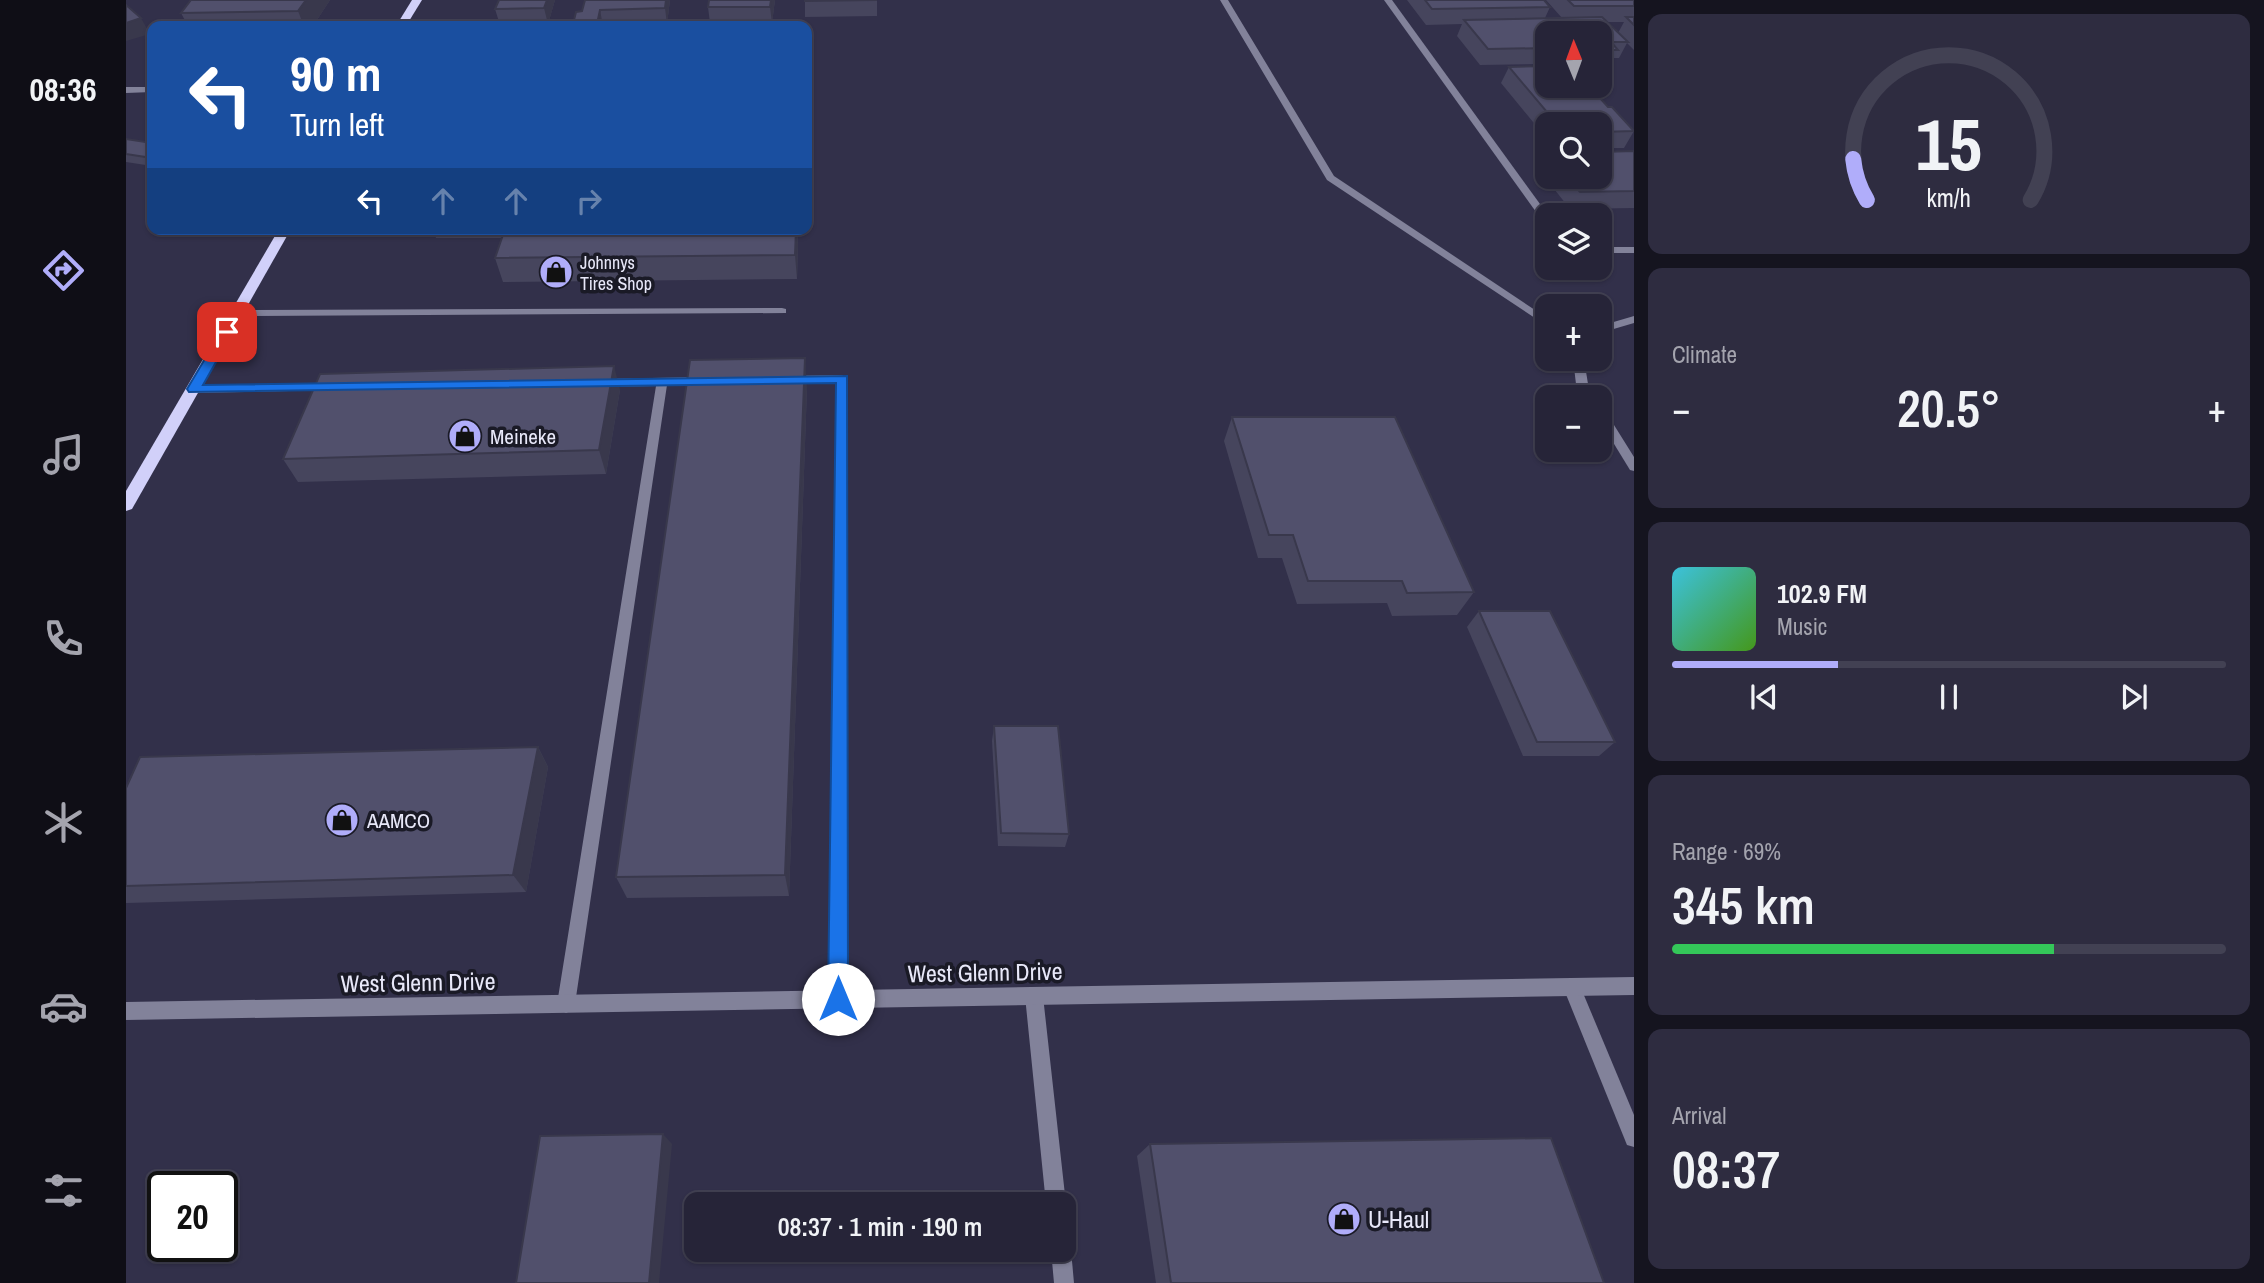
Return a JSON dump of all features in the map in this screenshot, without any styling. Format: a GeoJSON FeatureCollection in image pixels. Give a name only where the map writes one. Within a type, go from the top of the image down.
{"type":"FeatureCollection","features":[{"type":"Feature","properties":{"kind":"main road"},"geometry":{"type":"LineString","coordinates":[[404,21],[416,0]]}},
{"type":"Feature","properties":{"kind":"main road"},"geometry":{"type":"LineString","coordinates":[[126,505],[282,235]]}},
{"type":"Feature","properties":{"kind":"street"},"geometry":{"type":"LineString","coordinates":[[1224,0],[1330,178],[1535,315]]}},
{"type":"Feature","properties":{"kind":"street"},"geometry":{"type":"LineString","coordinates":[[1388,0],[1535,204]]}},
{"type":"Feature","properties":{"kind":"street"},"geometry":{"type":"LineString","coordinates":[[126,90],[147,90]]}},
{"type":"Feature","properties":{"kind":"street"},"geometry":{"type":"LineString","coordinates":[[1612,250],[1634,250]]}},
{"type":"Feature","properties":{"kind":"street"},"geometry":{"type":"LineString","coordinates":[[238,313],[782,312]]}},
{"type":"Feature","properties":{"kind":"street"},"geometry":{"type":"LineString","coordinates":[[1612,326],[1634,319]]}},
{"type":"Feature","properties":{"kind":"street"},"geometry":{"type":"LineString","coordinates":[[777,380],[842,379],[838,999]]}},
{"type":"Feature","properties":{"kind":"street"},"geometry":{"type":"LineString","coordinates":[[593,383],[712,381]]}},
{"type":"Feature","properties":{"kind":"street"},"geometry":{"type":"LineString","coordinates":[[566,1004],[662,382]]}},
{"type":"Feature","properties":{"kind":"street"},"geometry":{"type":"LineString","coordinates":[[194,389],[345,387]]}},
{"type":"Feature","properties":{"kind":"street"},"geometry":{"type":"LineString","coordinates":[[1612,431],[1634,467]]}},
{"type":"Feature","properties":{"kind":"street","name":"West Glenn Drive"},"geometry":{"type":"LineString","coordinates":[[126,1011],[1634,986]]}},
{"type":"Feature","properties":{"kind":"street"},"geometry":{"type":"LineString","coordinates":[[1572,988],[1634,1138]]}},
{"type":"Feature","properties":{"kind":"street"},"geometry":{"type":"LineString","coordinates":[[1034,996],[1055,1192]]}},
{"type":"Feature","properties":{"kind":"street"},"geometry":{"type":"LineString","coordinates":[[1062,1262],[1064,1283]]}},
{"type":"Feature","properties":{"kind":"building"},"geometry":{"type":"Polygon","coordinates":[[[191,0],[306,0],[298,11],[181,13],[191,0]]]}},
{"type":"Feature","properties":{"kind":"building"},"geometry":{"type":"Polygon","coordinates":[[[499,0],[547,0],[544,8],[495,9],[499,0]]]}},
{"type":"Feature","properties":{"kind":"building"},"geometry":{"type":"Polygon","coordinates":[[[585,0],[666,0],[665,8],[600,10],[598,21],[574,21],[576,12],[582,11],[585,0]]]}},
{"type":"Feature","properties":{"kind":"building"},"geometry":{"type":"Polygon","coordinates":[[[709,0],[771,0],[770,7],[708,7],[709,0]]]}},
{"type":"Feature","properties":{"kind":"building"},"geometry":{"type":"Polygon","coordinates":[[[805,0],[877,0],[805,1],[805,0]]]}},
{"type":"Feature","properties":{"kind":"building"},"geometry":{"type":"Polygon","coordinates":[[[1425,0],[1544,0],[1550,7],[1432,9],[1425,0]]]}},
{"type":"Feature","properties":{"kind":"building"},"geometry":{"type":"Polygon","coordinates":[[[1568,0],[1634,0],[1634,6],[1574,6],[1568,0]]]}},
{"type":"Feature","properties":{"kind":"building"},"geometry":{"type":"Polygon","coordinates":[[[126,5],[141,18],[126,23],[126,5]]]}},
{"type":"Feature","properties":{"kind":"building"},"geometry":{"type":"Polygon","coordinates":[[[1602,17],[1606,21],[1535,21],[1535,48],[1488,49],[1464,20],[1602,17]]]}},
{"type":"Feature","properties":{"kind":"building"},"geometry":{"type":"Polygon","coordinates":[[[1626,17],[1634,17],[1634,25],[1626,17]]]}},
{"type":"Feature","properties":{"kind":"building"},"geometry":{"type":"Polygon","coordinates":[[[1612,27],[1628,42],[1612,42],[1612,27]]]}},
{"type":"Feature","properties":{"kind":"building"},"geometry":{"type":"Polygon","coordinates":[[[1535,66],[1535,98],[1509,67],[1535,66]]]}},
{"type":"Feature","properties":{"kind":"building"},"geometry":{"type":"Polygon","coordinates":[[[1535,98],[1600,98],[1634,131],[1612,132],[1612,112],[1547,112],[1535,98]]]}},
{"type":"Feature","properties":{"kind":"building"},"geometry":{"type":"Polygon","coordinates":[[[126,139],[147,142],[147,157],[126,154],[126,139]]]}},
{"type":"Feature","properties":{"kind":"building"},"geometry":{"type":"Polygon","coordinates":[[[1634,151],[1634,191],[1580,192],[1577,189],[1612,189],[1612,152],[1634,151]]]}},
{"type":"Feature","properties":{"kind":"building"},"geometry":{"type":"Polygon","coordinates":[[[503,235],[796,235],[795,255],[495,258],[503,235]]]}},
{"type":"Feature","properties":{"kind":"building"},"geometry":{"type":"Polygon","coordinates":[[[805,358],[785,875],[616,877],[690,360],[805,358]]]}},
{"type":"Feature","properties":{"kind":"building","name":"Meineke"},"geometry":{"type":"Polygon","coordinates":[[[614,366],[599,450],[283,459],[320,374],[614,366]]]}},
{"type":"Feature","properties":{"kind":"building"},"geometry":{"type":"Polygon","coordinates":[[[1232,417],[1395,417],[1474,592],[1407,593],[1402,581],[1308,581],[1293,535],[1269,535],[1232,417]]]}},
{"type":"Feature","properties":{"kind":"building"},"geometry":{"type":"Polygon","coordinates":[[[1479,611],[1550,611],[1615,742],[1537,742],[1479,611]]]}},
{"type":"Feature","properties":{"kind":"building"},"geometry":{"type":"Polygon","coordinates":[[[994,726],[1058,726],[1069,834],[1001,833],[994,726]]]}},
{"type":"Feature","properties":{"kind":"building","name":"AAMCO"},"geometry":{"type":"Polygon","coordinates":[[[538,747],[513,875],[126,886],[126,788],[140,757],[538,747]]]}},
{"type":"Feature","properties":{"kind":"building"},"geometry":{"type":"Polygon","coordinates":[[[663,1134],[649,1283],[516,1283],[540,1136],[663,1134]]]}},
{"type":"Feature","properties":{"kind":"building","name":"U-Haul"},"geometry":{"type":"Polygon","coordinates":[[[1551,1138],[1604,1283],[1171,1283],[1150,1144],[1551,1138]]]}},
{"type":"Feature","properties":{"kind":"place","name":"Johnnys Tires Shop"},"geometry":{"type":"Point","coordinates":[556,272]}},
{"type":"Feature","properties":{"kind":"place","name":"Meineke"},"geometry":{"type":"Point","coordinates":[465,436]}},
{"type":"Feature","properties":{"kind":"place","name":"AAMCO"},"geometry":{"type":"Point","coordinates":[342,820]}},
{"type":"Feature","properties":{"kind":"place","name":"U-Haul"},"geometry":{"type":"Point","coordinates":[1344,1219]}},
{"type":"Feature","properties":{"kind":"route"},"geometry":{"type":"LineString","coordinates":[[227,332],[194,389],[842,379],[838,999]]}}]}
